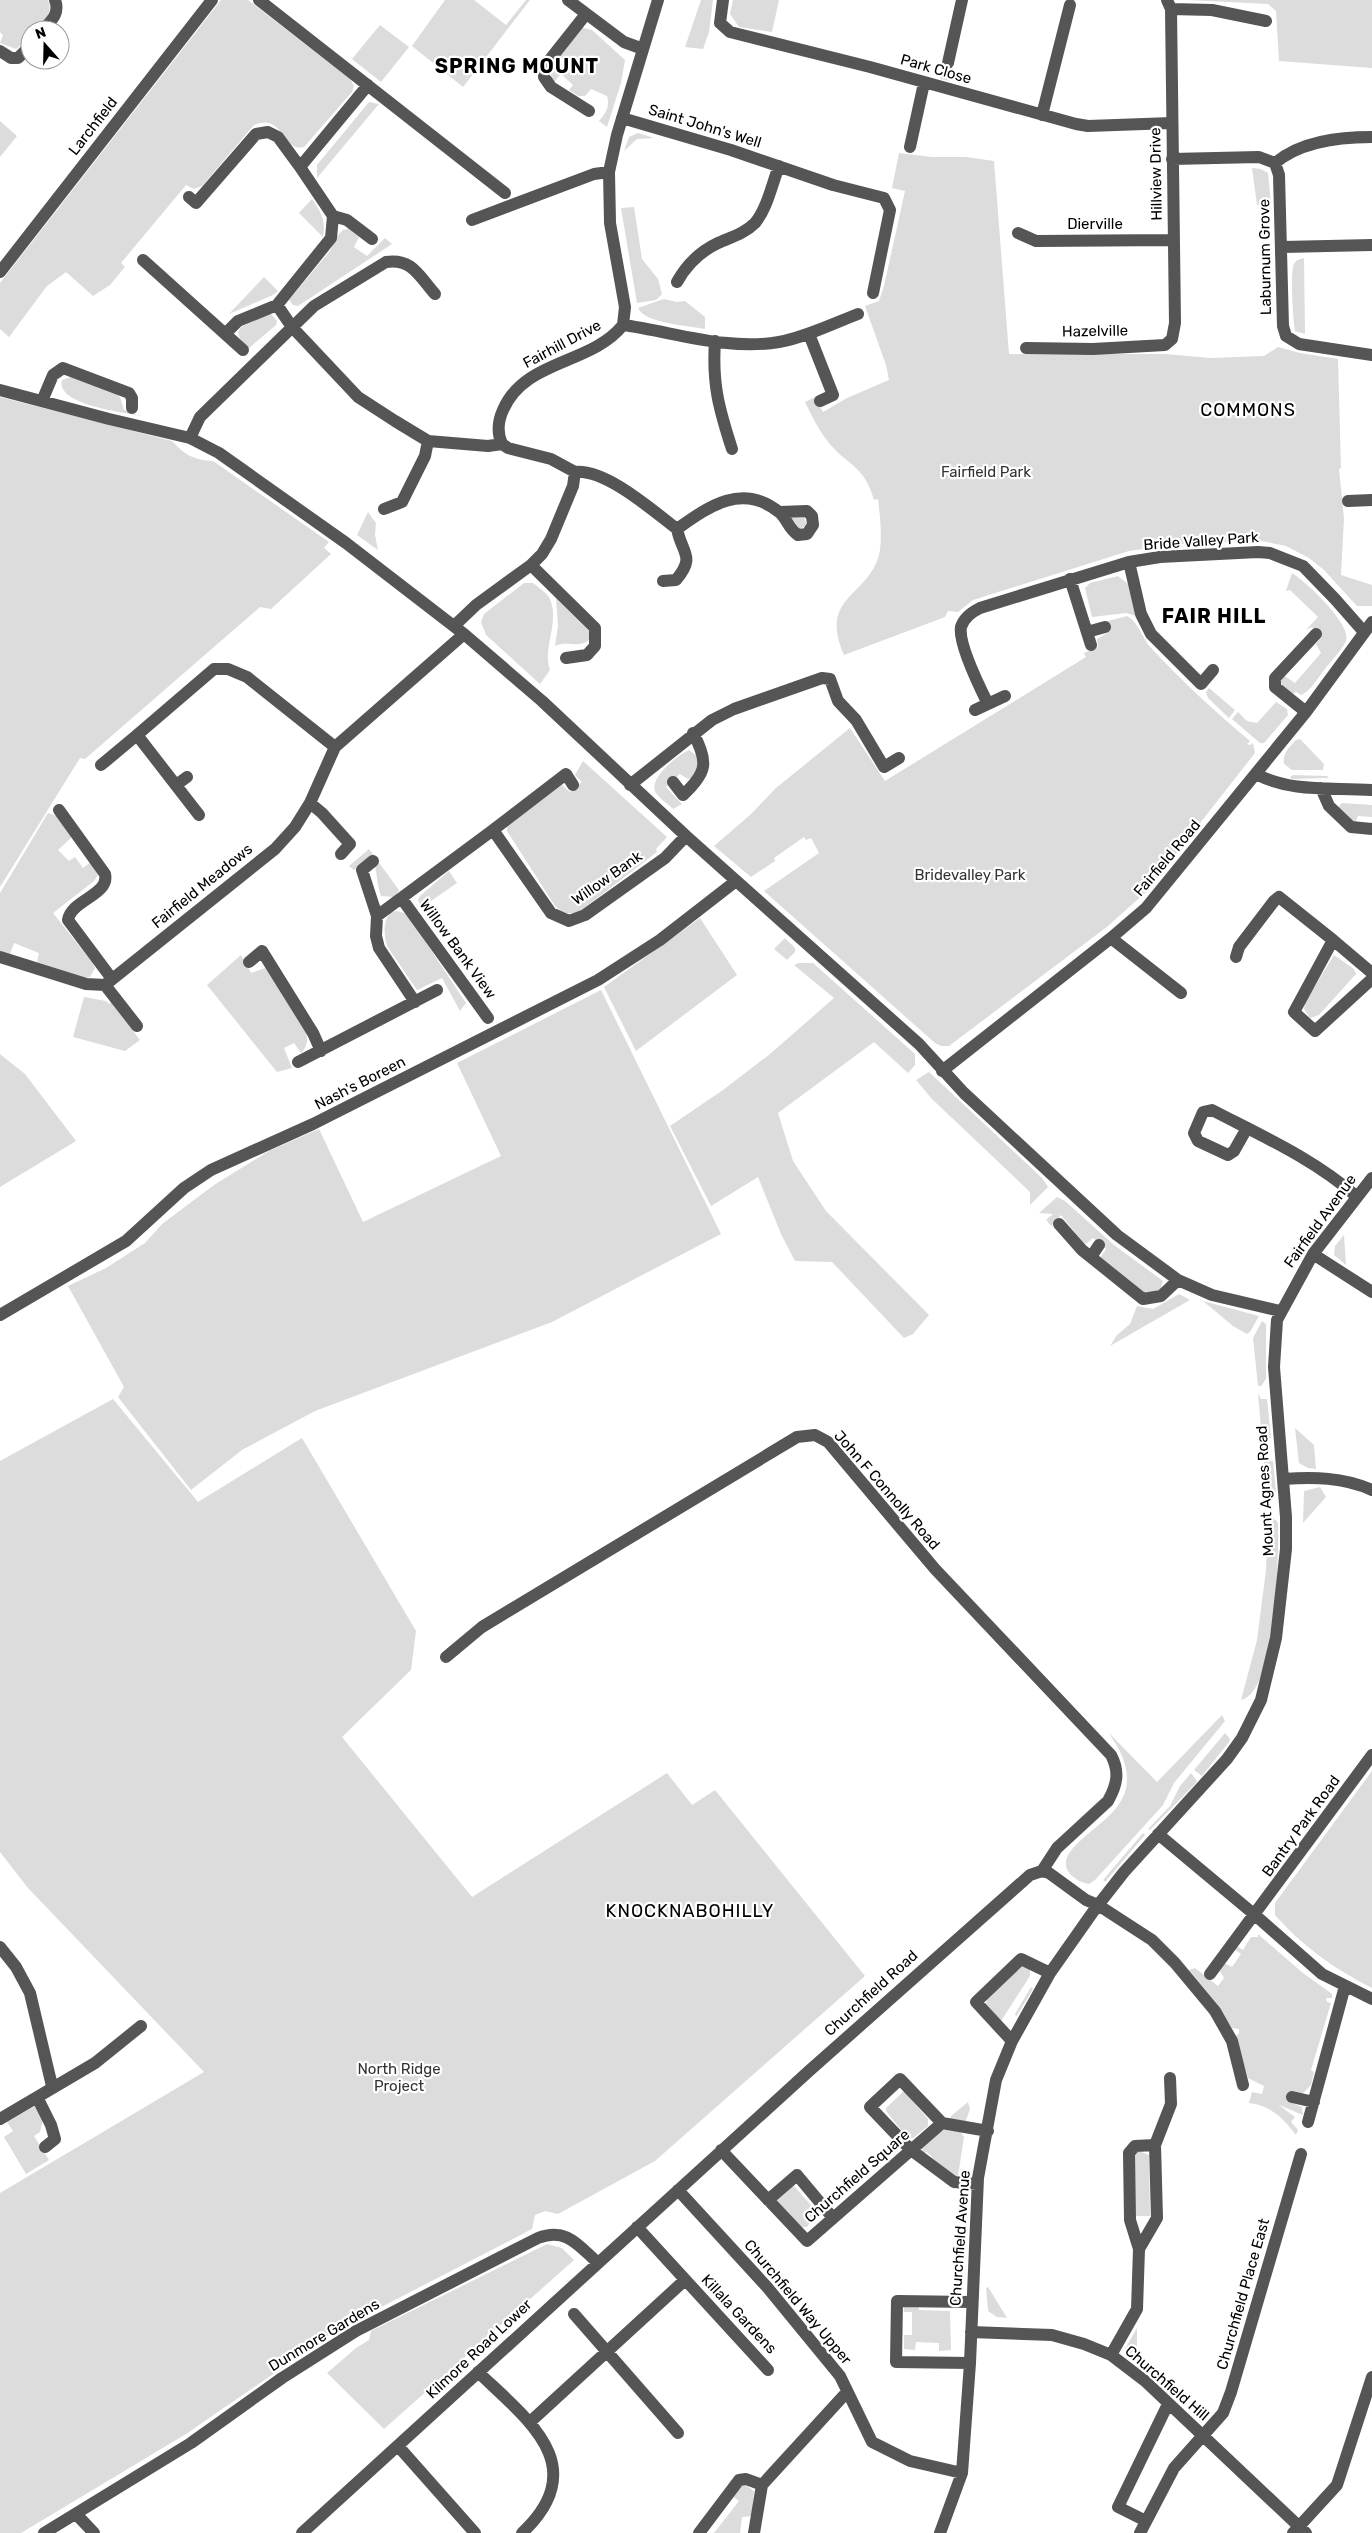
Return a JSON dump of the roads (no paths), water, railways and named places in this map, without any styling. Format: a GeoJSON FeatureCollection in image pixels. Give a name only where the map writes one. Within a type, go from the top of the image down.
{"type":"FeatureCollection","features":[{"type":"Feature","properties":{"kind":"street"},"geometry":{"type":"LineString","coordinates":[[51,20],[58,9],[55,0]]}},
{"type":"Feature","properties":{"kind":"street","name":"Larchfield"},"geometry":{"type":"LineString","coordinates":[[0,272],[212,0]]}},
{"type":"Feature","properties":{"kind":"street"},"geometry":{"type":"LineString","coordinates":[[259,0],[505,192]]}},
{"type":"Feature","properties":{"kind":"street"},"geometry":{"type":"LineString","coordinates":[[568,0],[624,42],[643,49]]}},
{"type":"Feature","properties":{"kind":"street","name":"Fairhill Drive"},"geometry":{"type":"LineString","coordinates":[[502,444],[499,430],[501,414],[519,387],[536,374],[600,346],[623,325],[626,307],[610,223],[610,172],[622,118],[658,0]]}},
{"type":"Feature","properties":{"kind":"street","name":"Park Close"},"geometry":{"type":"LineString","coordinates":[[723,0],[720,23],[730,32],[870,66],[924,83],[1088,126],[1172,123]]}},
{"type":"Feature","properties":{"kind":"street"},"geometry":{"type":"LineString","coordinates":[[948,63],[962,0]]}},
{"type":"Feature","properties":{"kind":"street"},"geometry":{"type":"LineString","coordinates":[[1042,115],[1070,5]]}},
{"type":"Feature","properties":{"kind":"street"},"geometry":{"type":"LineString","coordinates":[[1169,5],[1212,10],[1266,22]]}},
{"type":"Feature","properties":{"kind":"street","name":"Hillview Drive"},"geometry":{"type":"LineString","coordinates":[[1165,345],[1172,339],[1176,323],[1169,5]]}},
{"type":"Feature","properties":{"kind":"street"},"geometry":{"type":"LineString","coordinates":[[586,14],[544,67],[544,77],[551,87],[589,111]]}},
{"type":"Feature","properties":{"kind":"street"},"geometry":{"type":"LineString","coordinates":[[0,51],[11,58],[18,58],[20,56]]}},
{"type":"Feature","properties":{"kind":"street"},"geometry":{"type":"LineString","coordinates":[[910,147],[924,83]]}},
{"type":"Feature","properties":{"kind":"street"},"geometry":{"type":"LineString","coordinates":[[300,167],[368,85]]}},
{"type":"Feature","properties":{"kind":"street","name":"Saint John's Well"},"geometry":{"type":"LineString","coordinates":[[622,118],[779,166],[833,185],[879,196],[887,201],[889,206],[873,293]]}},
{"type":"Feature","properties":{"kind":"street"},"geometry":{"type":"LineString","coordinates":[[189,198],[196,203],[256,134],[268,132],[278,137],[333,216],[331,238],[277,305],[238,321],[226,333]]}},
{"type":"Feature","properties":{"kind":"street"},"geometry":{"type":"LineString","coordinates":[[1172,159],[1259,157],[1275,162],[1286,154],[1306,145],[1340,139],[1372,137]]}},
{"type":"Feature","properties":{"kind":"street","name":"Laburnum Grove"},"geometry":{"type":"LineString","coordinates":[[1275,162],[1279,175],[1283,247],[1283,326],[1286,336],[1299,344],[1372,355]]}},
{"type":"Feature","properties":{"kind":"street"},"geometry":{"type":"LineString","coordinates":[[677,282],[688,264],[698,254],[711,246],[741,234],[757,221],[779,166]]}},
{"type":"Feature","properties":{"kind":"street"},"geometry":{"type":"LineString","coordinates":[[472,220],[594,174],[610,172]]}},
{"type":"Feature","properties":{"kind":"street"},"geometry":{"type":"LineString","coordinates":[[333,216],[348,220],[372,239]]}},
{"type":"Feature","properties":{"kind":"street","name":"Dierville"},"geometry":{"type":"LineString","coordinates":[[1018,233],[1036,241],[1173,240]]}},
{"type":"Feature","properties":{"kind":"street"},"geometry":{"type":"LineString","coordinates":[[1283,247],[1372,245]]}},
{"type":"Feature","properties":{"kind":"street"},"geometry":{"type":"LineString","coordinates":[[143,260],[243,350]]}},
{"type":"Feature","properties":{"kind":"street"},"geometry":{"type":"LineString","coordinates":[[190,438],[200,417],[314,306],[386,262],[398,260],[408,263],[435,294]]}},
{"type":"Feature","properties":{"kind":"street"},"geometry":{"type":"LineString","coordinates":[[277,305],[292,327],[358,397],[428,441],[488,446],[502,444],[516,450],[556,461],[574,472],[590,472],[624,490],[677,529],[688,557],[686,568],[676,580],[663,581]]}},
{"type":"Feature","properties":{"kind":"street"},"geometry":{"type":"LineString","coordinates":[[623,325],[715,341],[766,344],[809,334],[858,314]]}},
{"type":"Feature","properties":{"kind":"street"},"geometry":{"type":"LineString","coordinates":[[809,334],[833,395],[820,401]]}},
{"type":"Feature","properties":{"kind":"street"},"geometry":{"type":"LineString","coordinates":[[715,341],[713,368],[716,398],[732,449]]}},
{"type":"Feature","properties":{"kind":"street","name":"Hazelville"},"geometry":{"type":"LineString","coordinates":[[1026,348],[1093,349],[1165,345]]}},
{"type":"Feature","properties":{"kind":"street"},"geometry":{"type":"LineString","coordinates":[[42,401],[53,375],[63,368],[129,393],[132,398],[132,408]]}},
{"type":"Feature","properties":{"kind":"street"},"geometry":{"type":"LineString","coordinates":[[0,390],[190,438],[219,453],[346,543],[464,634],[542,700],[630,785],[919,1044],[942,1071],[1117,1235],[1178,1280],[1212,1295],[1280,1311]]}},
{"type":"Feature","properties":{"kind":"street"},"geometry":{"type":"LineString","coordinates":[[384,509],[402,502],[425,456],[428,441]]}},
{"type":"Feature","properties":{"kind":"street"},"geometry":{"type":"LineString","coordinates":[[454,626],[476,605],[531,566],[542,554],[551,539],[573,486],[574,472]]}},
{"type":"Feature","properties":{"kind":"street"},"geometry":{"type":"LineString","coordinates":[[677,529],[714,505],[734,498],[756,501],[780,512]]}},
{"type":"Feature","properties":{"kind":"street"},"geometry":{"type":"LineString","coordinates":[[1348,501],[1372,500]]}},
{"type":"Feature","properties":{"kind":"street","name":"Bride Valley Park"},"geometry":{"type":"LineString","coordinates":[[988,704],[973,674],[962,638],[962,627],[968,616],[980,608],[1130,562],[1160,557],[1270,553],[1290,559],[1312,574],[1368,627]]}},
{"type":"Feature","properties":{"kind":"street","name":"Bride Valley Park"},"geometry":{"type":"LineString","coordinates":[[1130,562],[1141,614],[1151,634],[1201,684],[1213,670]]}},
{"type":"Feature","properties":{"kind":"street"},"geometry":{"type":"LineString","coordinates":[[531,566],[595,628],[595,646],[587,655],[566,658]]}},
{"type":"Feature","properties":{"kind":"street"},"geometry":{"type":"LineString","coordinates":[[1070,579],[1091,645]]}},
{"type":"Feature","properties":{"kind":"street"},"geometry":{"type":"LineString","coordinates":[[1087,632],[1105,627]]}},
{"type":"Feature","properties":{"kind":"street","name":"Fairfield Road"},"geometry":{"type":"LineString","coordinates":[[942,1071],[1111,938],[1160,893],[1306,712],[1368,627]]}},
{"type":"Feature","properties":{"kind":"street","name":"Fairfield Meadows"},"geometry":{"type":"LineString","coordinates":[[109,982],[275,849],[295,827],[310,803],[335,747],[464,634]]}},
{"type":"Feature","properties":{"kind":"street"},"geometry":{"type":"LineString","coordinates":[[1306,712],[1275,687],[1275,678],[1316,634]]}},
{"type":"Feature","properties":{"kind":"street"},"geometry":{"type":"LineString","coordinates":[[101,765],[212,672],[221,668],[247,677],[335,747]]}},
{"type":"Feature","properties":{"kind":"street"},"geometry":{"type":"LineString","coordinates":[[630,785],[693,733],[712,720],[734,709],[826,678],[832,684],[838,701],[856,720],[884,767],[899,758]]}},
{"type":"Feature","properties":{"kind":"street"},"geometry":{"type":"LineString","coordinates":[[975,710],[1005,696]]}},
{"type":"Feature","properties":{"kind":"street"},"geometry":{"type":"LineString","coordinates":[[673,782],[683,795],[702,774],[704,764],[700,746],[693,733]]}},
{"type":"Feature","properties":{"kind":"street"},"geometry":{"type":"LineString","coordinates":[[137,735],[199,815]]}},
{"type":"Feature","properties":{"kind":"street"},"geometry":{"type":"LineString","coordinates":[[402,899],[566,774],[574,784]]}},
{"type":"Feature","properties":{"kind":"street"},"geometry":{"type":"LineString","coordinates":[[1256,774],[1270,782],[1286,787],[1372,790]]}},
{"type":"Feature","properties":{"kind":"street"},"geometry":{"type":"LineString","coordinates":[[176,785],[187,777]]}},
{"type":"Feature","properties":{"kind":"street"},"geometry":{"type":"LineString","coordinates":[[1322,788],[1329,806],[1351,827],[1372,829]]}},
{"type":"Feature","properties":{"kind":"street"},"geometry":{"type":"LineString","coordinates":[[310,803],[322,813],[350,844],[341,854]]}},
{"type":"Feature","properties":{"kind":"street"},"geometry":{"type":"LineString","coordinates":[[59,810],[78,847],[106,879],[103,886],[71,911],[68,920],[137,1026]]}},
{"type":"Feature","properties":{"kind":"street","name":"Willow Bank"},"geometry":{"type":"LineString","coordinates":[[493,830],[551,913],[569,921],[585,915],[665,858],[686,836]]}},
{"type":"Feature","properties":{"kind":"street"},"geometry":{"type":"LineString","coordinates":[[373,861],[362,870],[377,916],[376,936],[379,948],[415,1002]]}},
{"type":"Feature","properties":{"kind":"street","name":"Nash's Boreen"},"geometry":{"type":"LineString","coordinates":[[0,1315],[126,1240],[184,1188],[211,1170],[313,1124],[598,980],[660,940],[736,881]]}},
{"type":"Feature","properties":{"kind":"street"},"geometry":{"type":"LineString","coordinates":[[1236,957],[1240,947],[1274,901],[1280,898],[1372,972]]}},
{"type":"Feature","properties":{"kind":"street","name":"Willow Bank View"},"geometry":{"type":"LineString","coordinates":[[377,916],[402,899],[488,1018]]}},
{"type":"Feature","properties":{"kind":"street"},"geometry":{"type":"LineString","coordinates":[[1111,938],[1181,993]]}},
{"type":"Feature","properties":{"kind":"street"},"geometry":{"type":"LineString","coordinates":[[1332,940],[1294,1012],[1315,1031],[1372,979]]}},
{"type":"Feature","properties":{"kind":"street"},"geometry":{"type":"LineString","coordinates":[[248,962],[262,951],[313,1033],[321,1051]]}},
{"type":"Feature","properties":{"kind":"street"},"geometry":{"type":"LineString","coordinates":[[0,957],[86,984],[109,982]]}},
{"type":"Feature","properties":{"kind":"street"},"geometry":{"type":"LineString","coordinates":[[298,1062],[438,990]]}},
{"type":"Feature","properties":{"kind":"street"},"geometry":{"type":"LineString","coordinates":[[1247,1128],[1319,1166],[1356,1196]]}},
{"type":"Feature","properties":{"kind":"street","name":"Fairfield Avenue"},"geometry":{"type":"LineString","coordinates":[[1280,1311],[1313,1254],[1356,1196],[1372,1178]]}},
{"type":"Feature","properties":{"kind":"street"},"geometry":{"type":"LineString","coordinates":[[1059,1224],[1091,1257],[1143,1299],[1161,1296],[1178,1280]]}},
{"type":"Feature","properties":{"kind":"street"},"geometry":{"type":"LineString","coordinates":[[1091,1257],[1099,1246]]}},
{"type":"Feature","properties":{"kind":"street"},"geometry":{"type":"LineString","coordinates":[[1313,1254],[1372,1292]]}},
{"type":"Feature","properties":{"kind":"street","name":"Mount Agnes Road"},"geometry":{"type":"LineString","coordinates":[[1096,1907],[1158,1834],[1227,1759],[1242,1738],[1260,1700],[1276,1638],[1284,1586],[1286,1517],[1274,1367],[1276,1330],[1280,1311]]}},
{"type":"Feature","properties":{"kind":"street","name":"John F Connolly Road"},"geometry":{"type":"LineString","coordinates":[[446,1657],[482,1627],[796,1437],[815,1435],[828,1442],[935,1570],[1111,1755],[1117,1774],[1113,1792],[1108,1801],[1056,1848],[1042,1871]]}},
{"type":"Feature","properties":{"kind":"street"},"geometry":{"type":"LineString","coordinates":[[1283,1479],[1334,1479],[1357,1483],[1372,1490]]}},
{"type":"Feature","properties":{"kind":"street","name":"Bantry Park Road"},"geometry":{"type":"LineString","coordinates":[[1210,1974],[1372,1756]]}},
{"type":"Feature","properties":{"kind":"street"},"geometry":{"type":"LineString","coordinates":[[1158,1834],[1322,1974],[1372,1999]]}},
{"type":"Feature","properties":{"kind":"street"},"geometry":{"type":"LineString","coordinates":[[1042,1871],[1050,1874],[1096,1907],[1152,1940],[1198,1988],[1215,2011],[1232,2041],[1243,2085]]}},
{"type":"Feature","properties":{"kind":"street","name":"Churchfield Road"},"geometry":{"type":"LineString","coordinates":[[678,2190],[963,1932],[1030,1875],[1042,1871]]}},
{"type":"Feature","properties":{"kind":"street","name":"Churchfield Avenue"},"geometry":{"type":"LineString","coordinates":[[940,2533],[962,2473],[970,2363],[977,2184],[996,2080],[1012,2041],[1050,1973],[1096,1907]]}},
{"type":"Feature","properties":{"kind":"street"},"geometry":{"type":"LineString","coordinates":[[0,1947],[18,1971],[30,1993],[52,2086]]}},
{"type":"Feature","properties":{"kind":"street"},"geometry":{"type":"LineString","coordinates":[[1012,2041],[976,2002],[1022,1959],[1050,1973]]}},
{"type":"Feature","properties":{"kind":"street"},"geometry":{"type":"LineString","coordinates":[[1308,2122],[1345,1986]]}},
{"type":"Feature","properties":{"kind":"street"},"geometry":{"type":"LineString","coordinates":[[0,2119],[52,2086],[95,2063],[141,2026]]}},
{"type":"Feature","properties":{"kind":"street"},"geometry":{"type":"LineString","coordinates":[[1139,2249],[1157,2218],[1155,2145],[1171,2104],[1170,2078]]}},
{"type":"Feature","properties":{"kind":"street"},"geometry":{"type":"LineString","coordinates":[[977,2184],[954,2182],[911,2150],[870,2106],[900,2079],[942,2123],[988,2131]]}},
{"type":"Feature","properties":{"kind":"street"},"geometry":{"type":"LineString","coordinates":[[37,2097],[51,2125],[55,2139],[45,2147]]}},
{"type":"Feature","properties":{"kind":"street"},"geometry":{"type":"LineString","coordinates":[[1292,2097],[1314,2102]]}},
{"type":"Feature","properties":{"kind":"street","name":"Churchfield Square"},"geometry":{"type":"LineString","coordinates":[[721,2150],[807,2241],[942,2123]]}},
{"type":"Feature","properties":{"kind":"street"},"geometry":{"type":"LineString","coordinates":[[1111,2355],[1137,2309],[1139,2249],[1130,2220],[1129,2153],[1135,2146],[1155,2145]]}},
{"type":"Feature","properties":{"kind":"street","name":"Churchfield Place East"},"geometry":{"type":"LineString","coordinates":[[1140,2533],[1174,2468],[1223,2413],[1231,2392],[1301,2154]]}},
{"type":"Feature","properties":{"kind":"street"},"geometry":{"type":"LineString","coordinates":[[768,2200],[798,2175],[834,2218]]}},
{"type":"Feature","properties":{"kind":"street","name":"Kilmore Road Lower"},"geometry":{"type":"LineString","coordinates":[[302,2533],[678,2190]]}},
{"type":"Feature","properties":{"kind":"street","name":"Churchfield Way Upper"},"geometry":{"type":"LineString","coordinates":[[678,2190],[768,2287],[840,2376],[872,2442],[910,2461],[962,2473]]}},
{"type":"Feature","properties":{"kind":"street","name":"Killala Gardens"},"geometry":{"type":"LineString","coordinates":[[637,2227],[768,2370]]}},
{"type":"Feature","properties":{"kind":"street","name":"Dunmore Gardens"},"geometry":{"type":"LineString","coordinates":[[44,2533],[191,2443],[282,2378],[356,2331],[538,2238],[560,2233],[597,2262]]}},
{"type":"Feature","properties":{"kind":"street","name":"Killala Gardens"},"geometry":{"type":"LineString","coordinates":[[530,2422],[685,2280]]}},
{"type":"Feature","properties":{"kind":"street"},"geometry":{"type":"LineString","coordinates":[[970,2363],[896,2362],[897,2301],[971,2302]]}},
{"type":"Feature","properties":{"kind":"street"},"geometry":{"type":"LineString","coordinates":[[574,2314],[606,2353],[678,2433]]}},
{"type":"Feature","properties":{"kind":"street","name":"Churchfield Hill"},"geometry":{"type":"LineString","coordinates":[[971,2332],[1052,2335],[1084,2344],[1111,2355],[1139,2376],[1299,2531]]}},
{"type":"Feature","properties":{"kind":"street"},"geometry":{"type":"LineString","coordinates":[[478,2372],[530,2422],[543,2438],[550,2457],[551,2492],[533,2523],[522,2533]]}},
{"type":"Feature","properties":{"kind":"street"},"geometry":{"type":"LineString","coordinates":[[1299,2531],[1337,2485],[1372,2377]]}},
{"type":"Feature","properties":{"kind":"street"},"geometry":{"type":"LineString","coordinates":[[754,2533],[762,2485],[847,2392]]}},
{"type":"Feature","properties":{"kind":"street"},"geometry":{"type":"LineString","coordinates":[[1146,2521],[1118,2507],[1168,2404]]}},
{"type":"Feature","properties":{"kind":"street"},"geometry":{"type":"LineString","coordinates":[[398,2446],[475,2533]]}},
{"type":"Feature","properties":{"kind":"street"},"geometry":{"type":"LineString","coordinates":[[698,2533],[738,2480],[746,2479],[762,2485]]}},
{"type":"Feature","properties":{"kind":"street"},"geometry":{"type":"LineString","coordinates":[[76,2514],[94,2533]]}},
{"type":"Feature","properties":{"kind":"district","name":"SPRING MOUNT"},"geometry":{"type":"Point","coordinates":[517,66]}},
{"type":"Feature","properties":{"kind":"district","name":"COMMONS"},"geometry":{"type":"Point","coordinates":[1248,410]}},
{"type":"Feature","properties":{"kind":"district","name":"FAIR HILL"},"geometry":{"type":"Point","coordinates":[1214,616]}},
{"type":"Feature","properties":{"kind":"district","name":"KNOCKNABOHILLY"},"geometry":{"type":"Point","coordinates":[690,1911]}},
{"type":"Feature","properties":{"kind":"park label","name":"Fairfield Park"},"geometry":{"type":"Point","coordinates":[986,472]}},
{"type":"Feature","properties":{"kind":"park label","name":"Bridevalley Park"},"geometry":{"type":"Point","coordinates":[970,875]}},
{"type":"Feature","properties":{"kind":"park label","name":"North Ridge Project"},"geometry":{"type":"Point","coordinates":[399,2078]}}]}
